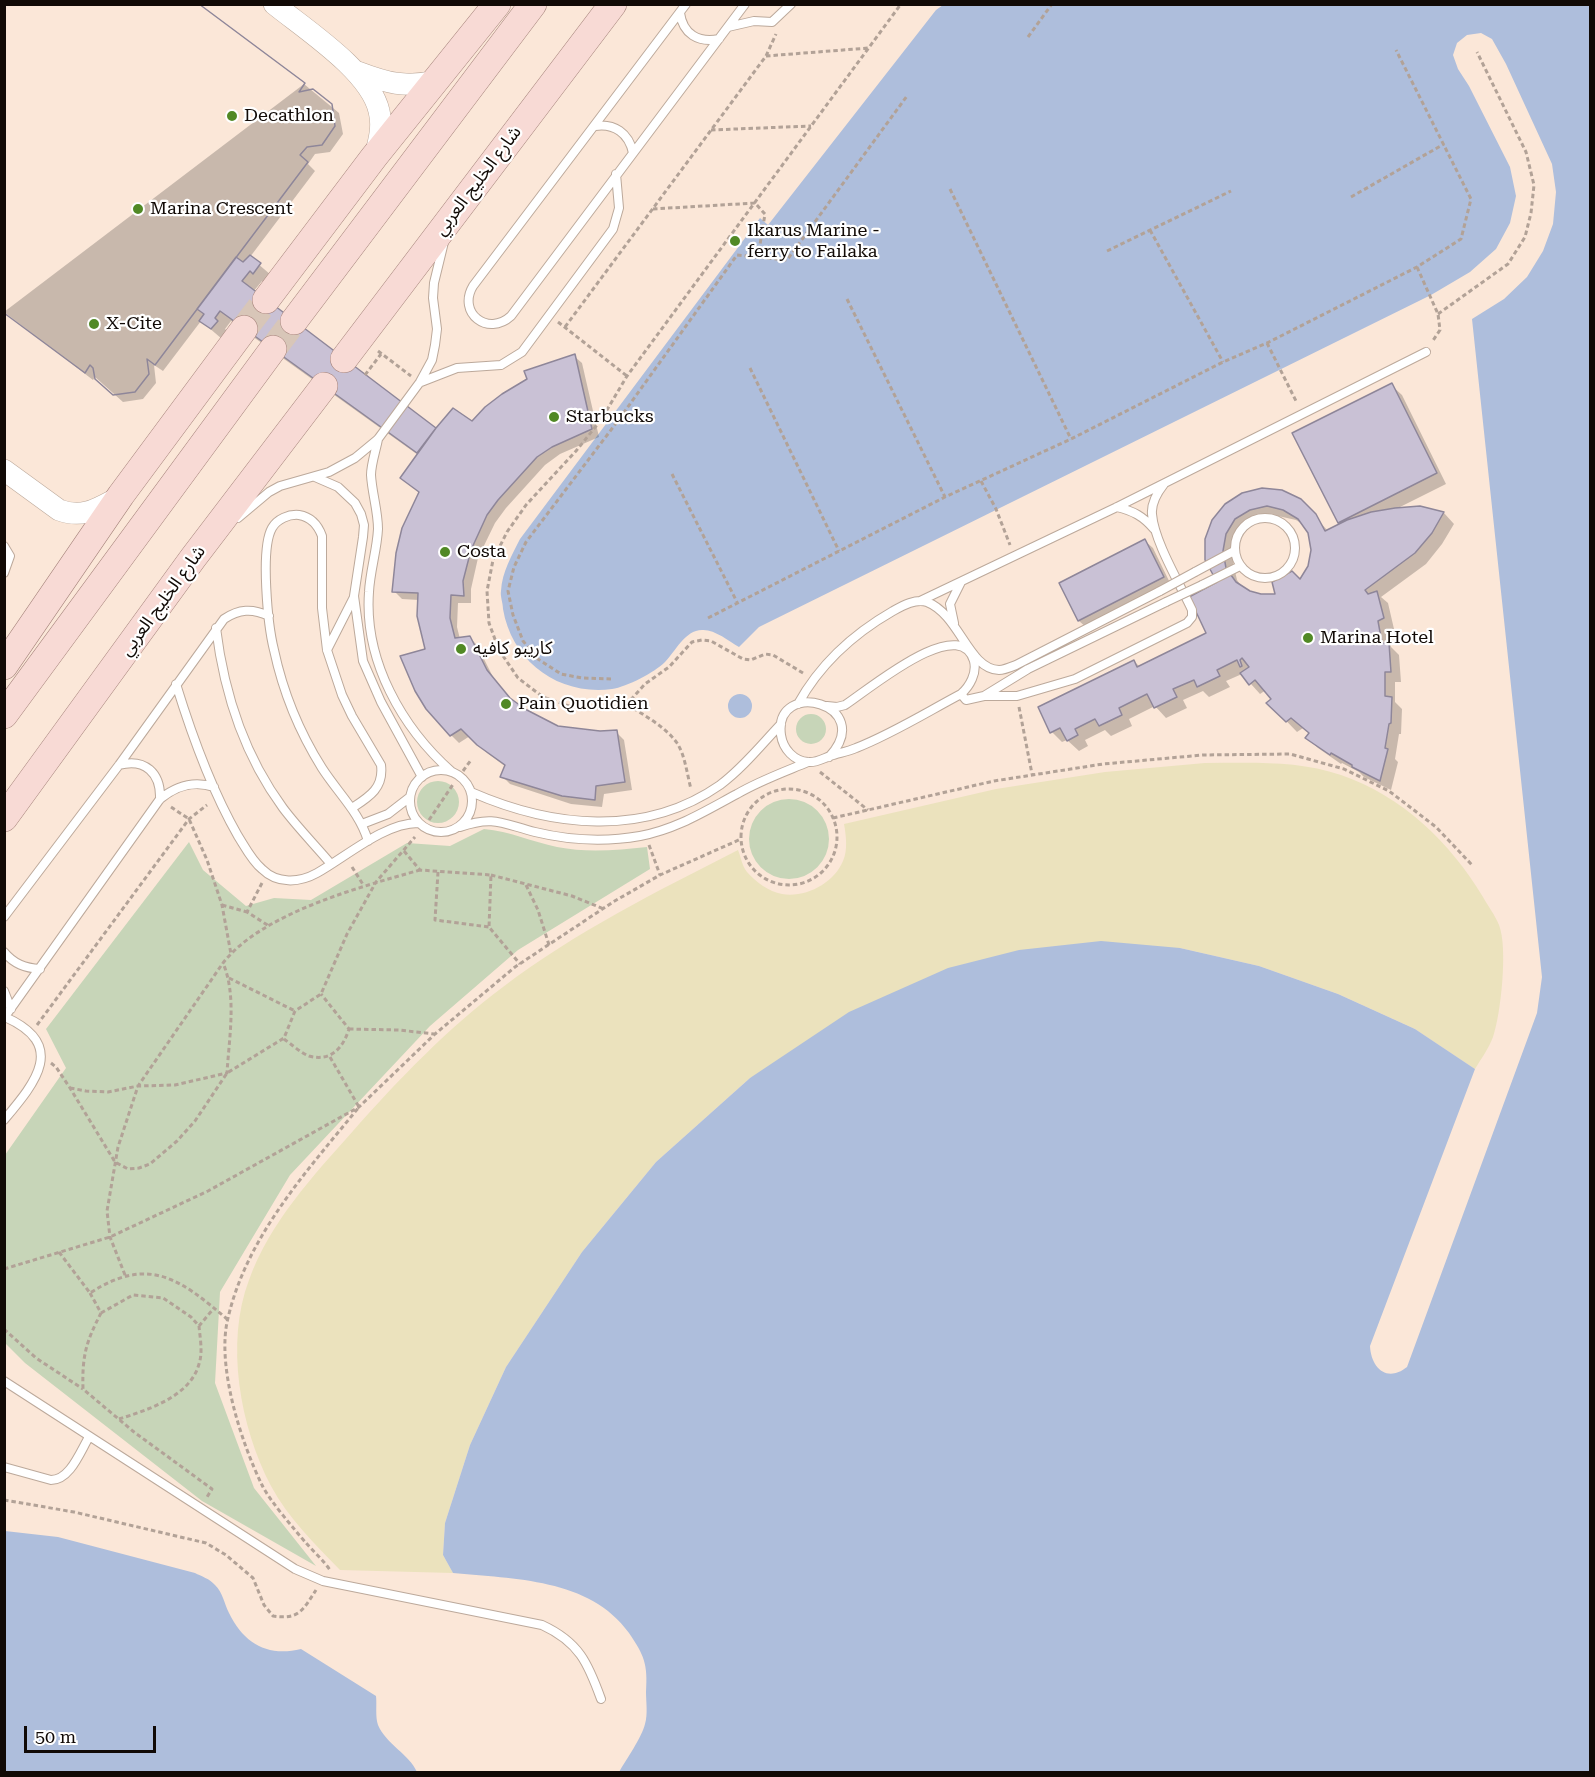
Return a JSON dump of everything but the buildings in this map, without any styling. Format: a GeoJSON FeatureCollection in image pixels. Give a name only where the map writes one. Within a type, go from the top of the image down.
{"type":"FeatureCollection","features":[{"type":"Feature","properties":{"kind":"main road"},"geometry":{"type":"LineString","coordinates":[[266,300],[374,157],[497,4]]}},
{"type":"Feature","properties":{"kind":"main road"},"geometry":{"type":"LineString","coordinates":[[294,321],[533,4]]}},
{"type":"Feature","properties":{"kind":"main road","name":"شارع الخليج العربي"},"geometry":{"type":"LineString","coordinates":[[352,348],[613,4]]}},
{"type":"Feature","properties":{"kind":"main road"},"geometry":{"type":"LineString","coordinates":[[4,666],[121,495],[244,329]]}},
{"type":"Feature","properties":{"kind":"main road"},"geometry":{"type":"LineString","coordinates":[[4,716],[273,349]]}},
{"type":"Feature","properties":{"kind":"main road","name":"شارع الخليج العربي"},"geometry":{"type":"LineString","coordinates":[[4,818],[193,558],[324,386]]}},
{"type":"Feature","properties":{"kind":"street"},"geometry":{"type":"LineString","coordinates":[[274,4],[358,72],[372,90],[380,111],[381,135],[374,157]]}},
{"type":"Feature","properties":{"kind":"street"},"geometry":{"type":"LineString","coordinates":[[358,72],[390,83],[404,85],[436,81]]}},
{"type":"Feature","properties":{"kind":"street"},"geometry":{"type":"LineString","coordinates":[[4,470],[59,510],[77,515],[88,513],[121,495]]}},
{"type":"Feature","properties":{"kind":"lane"},"geometry":{"type":"LineString","coordinates":[[686,4],[473,286],[468,298],[475,317],[486,324],[493,324],[500,323],[511,316],[745,4]]}},
{"type":"Feature","properties":{"kind":"lane"},"geometry":{"type":"LineString","coordinates":[[728,27],[754,21],[772,22],[789,8]]}},
{"type":"Feature","properties":{"kind":"lane"},"geometry":{"type":"LineString","coordinates":[[680,13],[685,30],[692,36],[700,40],[719,39]]}},
{"type":"Feature","properties":{"kind":"lane"},"geometry":{"type":"LineString","coordinates":[[595,126],[610,126],[623,133],[632,145],[633,153]]}},
{"type":"Feature","properties":{"kind":"lane"},"geometry":{"type":"LineString","coordinates":[[420,382],[457,368],[493,366],[509,362],[522,352],[613,229],[620,208],[616,174]]}},
{"type":"Feature","properties":{"kind":"lane"},"geometry":{"type":"LineString","coordinates":[[235,521],[269,492],[291,482],[315,477],[342,466],[367,449],[378,439],[427,373],[434,352],[437,329],[433,298],[434,284],[449,218]]}},
{"type":"Feature","properties":{"kind":"lane"},"geometry":{"type":"LineString","coordinates":[[808,762],[789,753],[783,744],[780,734],[785,715],[798,704],[825,665],[856,634],[900,607],[920,601],[1117,507],[1426,352]]}},
{"type":"Feature","properties":{"kind":"lane"},"geometry":{"type":"LineString","coordinates":[[378,439],[371,472],[378,529],[368,593],[371,640],[385,681],[410,728],[437,759],[466,783],[471,792],[471,811],[460,826]]}},
{"type":"Feature","properties":{"kind":"lane"},"geometry":{"type":"LineString","coordinates":[[315,477],[338,487],[355,503],[361,514],[364,525],[363,537],[354,596],[363,661],[381,702],[422,777]]}},
{"type":"Feature","properties":{"kind":"lane"},"geometry":{"type":"LineString","coordinates":[[961,694],[966,700],[984,696],[1017,696],[1075,679],[1187,623],[1192,617],[1192,610],[1155,529],[1152,512],[1155,498],[1167,481]]}},
{"type":"Feature","properties":{"kind":"lane"},"geometry":{"type":"LineString","coordinates":[[1117,507],[1136,512],[1155,529]]}},
{"type":"Feature","properties":{"kind":"lane"},"geometry":{"type":"LineString","coordinates":[[352,808],[376,791],[382,774],[381,765],[342,695],[327,650],[322,597],[322,536],[319,528],[307,517],[290,515],[276,523],[271,530],[267,557],[269,616],[278,666],[297,722],[321,766],[362,824],[369,841]]}},
{"type":"Feature","properties":{"kind":"lane"},"geometry":{"type":"LineString","coordinates":[[1262,517],[1278,519],[1290,529],[1296,544],[1293,560],[1283,573],[1268,578],[1252,576],[1240,566],[1234,551],[1237,535],[1247,523],[1262,517]]}},
{"type":"Feature","properties":{"kind":"lane"},"geometry":{"type":"LineString","coordinates":[[193,558],[226,529]]}},
{"type":"Feature","properties":{"kind":"lane"},"geometry":{"type":"LineString","coordinates":[[4,546],[10,556],[4,573]]}},
{"type":"Feature","properties":{"kind":"lane"},"geometry":{"type":"LineString","coordinates":[[827,706],[845,705],[919,655],[942,646],[963,646],[984,667],[1000,670],[1016,665],[1234,551]]}},
{"type":"Feature","properties":{"kind":"lane"},"geometry":{"type":"LineString","coordinates":[[984,696],[1028,669],[1240,566]]}},
{"type":"Feature","properties":{"kind":"lane"},"geometry":{"type":"LineString","coordinates":[[954,623],[950,603],[963,579]]}},
{"type":"Feature","properties":{"kind":"lane"},"geometry":{"type":"LineString","coordinates":[[327,650],[354,596]]}},
{"type":"Feature","properties":{"kind":"lane"},"geometry":{"type":"LineString","coordinates":[[452,772],[441,770],[431,772],[422,777],[412,789],[411,811],[418,823],[432,831],[442,833],[479,820],[499,820],[535,832],[595,839],[646,835],[671,828],[691,820],[756,784],[808,762],[819,761],[863,745],[967,689],[975,666],[970,651],[954,623],[945,613],[927,602],[920,601]]}},
{"type":"Feature","properties":{"kind":"lane"},"geometry":{"type":"LineString","coordinates":[[4,917],[119,765],[216,628],[224,619],[240,611],[258,611],[269,616]]}},
{"type":"Feature","properties":{"kind":"lane"},"geometry":{"type":"LineString","coordinates":[[216,628],[230,700],[242,735],[282,806],[331,864]]}},
{"type":"Feature","properties":{"kind":"lane"},"geometry":{"type":"LineString","coordinates":[[176,684],[193,736],[218,797],[243,844],[266,873],[279,879],[298,880],[316,873],[398,826],[418,823]]}},
{"type":"Feature","properties":{"kind":"lane"},"geometry":{"type":"LineString","coordinates":[[798,704],[818,702],[834,712],[839,721],[840,741],[829,757]]}},
{"type":"Feature","properties":{"kind":"lane"},"geometry":{"type":"LineString","coordinates":[[471,792],[524,812],[573,821],[629,820],[653,815],[694,800],[722,783],[782,723]]}},
{"type":"Feature","properties":{"kind":"lane"},"geometry":{"type":"LineString","coordinates":[[119,765],[129,762],[140,764],[150,770],[157,778],[160,799]]}},
{"type":"Feature","properties":{"kind":"lane"},"geometry":{"type":"LineString","coordinates":[[7,1015],[160,799],[167,793],[185,785],[204,784],[214,787]]}},
{"type":"Feature","properties":{"kind":"lane"},"geometry":{"type":"LineString","coordinates":[[362,824],[388,814],[410,797]]}},
{"type":"Feature","properties":{"kind":"lane"},"geometry":{"type":"LineString","coordinates":[[4,952],[21,966],[40,969]]}},
{"type":"Feature","properties":{"kind":"lane"},"geometry":{"type":"LineString","coordinates":[[4,991],[7,1015]]}},
{"type":"Feature","properties":{"kind":"lane"},"geometry":{"type":"LineString","coordinates":[[4,1120],[36,1078],[40,1067],[38,1046],[31,1034],[7,1015]]}},
{"type":"Feature","properties":{"kind":"lane"},"geometry":{"type":"LineString","coordinates":[[4,1382],[296,1569],[323,1581],[542,1625],[560,1633],[581,1655],[601,1699]]}},
{"type":"Feature","properties":{"kind":"lane"},"geometry":{"type":"LineString","coordinates":[[4,1467],[58,1480],[65,1476],[89,1437]]}},
{"type":"Feature","properties":{"kind":"path"},"geometry":{"type":"LineString","coordinates":[[814,679],[773,655],[765,654],[751,660],[743,659],[711,640],[702,640],[692,642],[669,667],[645,684],[627,704],[609,708],[572,707],[543,697],[518,678],[500,650],[489,623],[487,591],[493,560],[507,532],[526,505],[601,420],[627,376],[901,4]]}},
{"type":"Feature","properties":{"kind":"path"},"geometry":{"type":"LineString","coordinates":[[1028,38],[1052,4]]}},
{"type":"Feature","properties":{"kind":"path"},"geometry":{"type":"LineString","coordinates":[[565,327],[766,56],[789,8]]}},
{"type":"Feature","properties":{"kind":"path"},"geometry":{"type":"LineString","coordinates":[[766,56],[869,48]]}},
{"type":"Feature","properties":{"kind":"path"},"geometry":{"type":"LineString","coordinates":[[708,618],[945,497],[1071,439],[1418,267],[1461,239],[1471,199],[1396,50]]}},
{"type":"Feature","properties":{"kind":"path"},"geometry":{"type":"LineString","coordinates":[[1438,314],[1508,264],[1525,237],[1531,213],[1534,185],[1526,152],[1477,52]]}},
{"type":"Feature","properties":{"kind":"path"},"geometry":{"type":"LineString","coordinates":[[611,679],[582,678],[561,674],[538,659],[523,641],[513,615],[508,591],[514,567],[526,542],[617,422],[737,255],[787,260],[907,96]]}},
{"type":"Feature","properties":{"kind":"path"},"geometry":{"type":"LineString","coordinates":[[711,130],[812,126]]}},
{"type":"Feature","properties":{"kind":"path"},"geometry":{"type":"LineString","coordinates":[[1351,197],[1444,144]]}},
{"type":"Feature","properties":{"kind":"path"},"geometry":{"type":"LineString","coordinates":[[950,189],[1071,439]]}},
{"type":"Feature","properties":{"kind":"path"},"geometry":{"type":"LineString","coordinates":[[1107,251],[1231,191]]}},
{"type":"Feature","properties":{"kind":"path"},"geometry":{"type":"LineString","coordinates":[[653,209],[755,204],[765,214],[759,257]]}},
{"type":"Feature","properties":{"kind":"path"},"geometry":{"type":"LineString","coordinates":[[1150,230],[1223,362]]}},
{"type":"Feature","properties":{"kind":"path"},"geometry":{"type":"LineString","coordinates":[[1418,267],[1438,314],[1440,330],[1426,352]]}},
{"type":"Feature","properties":{"kind":"path"},"geometry":{"type":"LineString","coordinates":[[847,298],[945,497]]}},
{"type":"Feature","properties":{"kind":"path"},"geometry":{"type":"LineString","coordinates":[[550,315],[627,376]]}},
{"type":"Feature","properties":{"kind":"path"},"geometry":{"type":"LineString","coordinates":[[1267,343],[1301,414]]}},
{"type":"Feature","properties":{"kind":"path"},"geometry":{"type":"LineString","coordinates":[[352,348],[381,354],[420,382]]}},
{"type":"Feature","properties":{"kind":"path"},"geometry":{"type":"LineString","coordinates":[[365,375],[381,354]]}},
{"type":"Feature","properties":{"kind":"path"},"geometry":{"type":"LineString","coordinates":[[750,368],[839,551]]}},
{"type":"Feature","properties":{"kind":"path"},"geometry":{"type":"LineString","coordinates":[[672,474],[736,602]]}},
{"type":"Feature","properties":{"kind":"path"},"geometry":{"type":"LineString","coordinates":[[981,481],[996,509],[1014,555]]}},
{"type":"Feature","properties":{"kind":"path"},"geometry":{"type":"LineString","coordinates":[[1017,696],[1032,775]]}},
{"type":"Feature","properties":{"kind":"path"},"geometry":{"type":"LineString","coordinates":[[627,704],[664,729],[677,742],[694,800]]}},
{"type":"Feature","properties":{"kind":"path"},"geometry":{"type":"LineString","coordinates":[[833,818],[994,781],[1103,764],[1203,755],[1290,754],[1344,769],[1389,791],[1436,827],[1473,866]]}},
{"type":"Feature","properties":{"kind":"path"},"geometry":{"type":"LineString","coordinates":[[808,762],[868,810]]}},
{"type":"Feature","properties":{"kind":"path"},"geometry":{"type":"LineString","coordinates":[[779,791],[801,791],[814,796],[833,818],[837,833],[836,848],[830,862],[807,882],[792,885],[777,884],[763,878],[752,868],[744,854],[741,839],[743,825],[749,811],[759,800],[779,791]]}},
{"type":"Feature","properties":{"kind":"path"},"geometry":{"type":"LineString","coordinates":[[31,1034],[189,819],[218,797]]}},
{"type":"Feature","properties":{"kind":"path"},"geometry":{"type":"LineString","coordinates":[[160,799],[189,819],[207,860],[222,905],[231,954]]}},
{"type":"Feature","properties":{"kind":"path"},"geometry":{"type":"LineString","coordinates":[[646,835],[660,875]]}},
{"type":"Feature","properties":{"kind":"path"},"geometry":{"type":"LineString","coordinates":[[4,1500],[74,1512],[206,1543],[226,1555],[253,1578],[264,1605],[273,1616],[288,1619],[304,1608],[331,1569],[306,1542],[263,1487],[245,1444],[229,1389],[225,1356],[227,1319],[244,1271],[268,1225],[298,1182],[359,1107],[435,1034],[520,964],[603,909],[660,875],[741,839]]}},
{"type":"Feature","properties":{"kind":"path"},"geometry":{"type":"LineString","coordinates":[[404,851],[420,870]]}},
{"type":"Feature","properties":{"kind":"path"},"geometry":{"type":"LineString","coordinates":[[352,867],[364,886]]}},
{"type":"Feature","properties":{"kind":"path"},"geometry":{"type":"LineString","coordinates":[[125,1275],[110,1237],[107,1211],[118,1147],[138,1086],[231,954],[269,926],[290,915],[364,886],[420,870],[491,876],[572,896],[603,909]]}},
{"type":"Feature","properties":{"kind":"path"},"geometry":{"type":"LineString","coordinates":[[438,872],[435,920],[489,927]]}},
{"type":"Feature","properties":{"kind":"path"},"geometry":{"type":"LineString","coordinates":[[247,912],[266,873]]}},
{"type":"Feature","properties":{"kind":"path"},"geometry":{"type":"LineString","coordinates":[[491,876],[489,927],[520,964]]}},
{"type":"Feature","properties":{"kind":"path"},"geometry":{"type":"LineString","coordinates":[[70,1088],[108,1092],[138,1086],[175,1085],[227,1073],[284,1038],[296,1011],[321,994],[347,934],[376,882]]}},
{"type":"Feature","properties":{"kind":"path"},"geometry":{"type":"LineString","coordinates":[[526,885],[538,910],[549,945]]}},
{"type":"Feature","properties":{"kind":"path"},"geometry":{"type":"LineString","coordinates":[[222,905],[247,912],[269,926]]}},
{"type":"Feature","properties":{"kind":"path"},"geometry":{"type":"LineString","coordinates":[[40,1055],[56,1066],[116,1162],[128,1169],[150,1164],[177,1142],[195,1121],[227,1073],[230,1023],[229,978],[223,963]]}},
{"type":"Feature","properties":{"kind":"path"},"geometry":{"type":"LineString","coordinates":[[229,978],[296,1011]]}},
{"type":"Feature","properties":{"kind":"path"},"geometry":{"type":"LineString","coordinates":[[321,994],[349,1029]]}},
{"type":"Feature","properties":{"kind":"path"},"geometry":{"type":"LineString","coordinates":[[349,1029],[399,1030],[435,1034]]}},
{"type":"Feature","properties":{"kind":"path"},"geometry":{"type":"LineString","coordinates":[[284,1038],[308,1056],[330,1056],[339,1050],[349,1029]]}},
{"type":"Feature","properties":{"kind":"path"},"geometry":{"type":"LineString","coordinates":[[330,1056],[359,1107]]}},
{"type":"Feature","properties":{"kind":"path"},"geometry":{"type":"LineString","coordinates":[[4,1269],[110,1237],[208,1191],[359,1107]]}},
{"type":"Feature","properties":{"kind":"path"},"geometry":{"type":"LineString","coordinates":[[59,1252],[90,1293],[101,1313]]}},
{"type":"Feature","properties":{"kind":"path"},"geometry":{"type":"LineString","coordinates":[[90,1293],[109,1281],[125,1275],[158,1275],[176,1281],[227,1319]]}},
{"type":"Feature","properties":{"kind":"path"},"geometry":{"type":"LineString","coordinates":[[83,1389],[82,1362],[89,1337],[101,1313],[134,1295],[163,1298],[191,1317],[199,1326],[201,1347],[199,1365],[188,1383],[171,1397],[150,1409],[119,1419]]}},
{"type":"Feature","properties":{"kind":"path"},"geometry":{"type":"LineString","coordinates":[[199,1326],[214,1308]]}},
{"type":"Feature","properties":{"kind":"path"},"geometry":{"type":"LineString","coordinates":[[4,1329],[36,1358],[83,1389],[212,1489],[200,1509]]}},
{"type":"Feature","properties":{"kind":"green space"},"geometry":{"type":"Polygon","coordinates":[[[811,714],[822,718],[826,729],[822,740],[811,744],[800,740],[796,729],[800,718],[811,714]]]}},
{"type":"Feature","properties":{"kind":"green space"},"geometry":{"type":"Polygon","coordinates":[[[438,781],[453,787],[459,802],[453,817],[438,823],[423,817],[417,802],[423,787],[438,781]]]}},
{"type":"Feature","properties":{"kind":"green space"},"geometry":{"type":"Polygon","coordinates":[[[789,799],[804,802],[817,811],[826,824],[829,839],[826,854],[817,867],[804,876],[789,879],[774,876],[761,867],[752,854],[749,839],[752,824],[761,811],[774,802],[789,799]]]}},
{"type":"Feature","properties":{"kind":"green space"},"geometry":{"type":"Polygon","coordinates":[[[484,829],[568,849],[602,850],[647,847],[650,869],[518,950],[430,1026],[290,1175],[220,1292],[215,1383],[254,1488],[316,1566],[202,1501],[25,1363],[5,1343],[5,1155],[66,1068],[46,1029],[189,842],[203,870],[246,906],[274,898],[311,900],[407,843],[450,846],[484,829]]]}},
{"type":"Feature","properties":{"kind":"sand"},"geometry":{"type":"Polygon","coordinates":[[[1205,763],[1291,765],[1341,775],[1384,795],[1404,808],[1440,840],[1470,877],[1496,918],[1502,935],[1501,997],[1496,1026],[1493,1037],[1475,1069],[1415,1029],[1338,994],[1259,966],[1180,948],[750,1078],[656,1162],[582,1252],[506,1367],[470,1445],[445,1523],[443,1555],[453,1573],[340,1570],[302,1530],[285,1509],[271,1486],[260,1463],[244,1412],[237,1357],[238,1330],[249,1280],[268,1239],[308,1183],[388,1092],[463,1019],[530,967],[588,930],[738,850],[745,870],[763,886],[782,894],[800,894],[826,882],[839,869],[846,852],[844,824],[996,789],[1105,772],[1205,763]]]}},
{"type":"Feature","properties":{"kind":"water"},"geometry":{"type":"Polygon","coordinates":[[[943,5],[1590,5],[1590,1772],[619,1772],[641,1735],[646,1716],[645,1667],[641,1654],[629,1633],[613,1615],[593,1601],[572,1591],[525,1580],[453,1573],[443,1555],[445,1523],[470,1445],[506,1367],[582,1252],[656,1162],[750,1078],[849,1012],[948,968],[1019,950],[1101,941],[1180,948],[1259,966],[1338,994],[1415,1029],[1475,1069],[1370,1346],[1373,1361],[1377,1367],[1381,1371],[1393,1374],[1407,1367],[1537,1013],[1542,977],[1472,319],[1504,299],[1527,277],[1543,251],[1553,224],[1556,192],[1552,164],[1506,64],[1492,39],[1481,33],[1467,35],[1457,43],[1453,55],[1458,69],[1510,167],[1516,196],[1510,223],[1496,249],[1470,272],[1431,295],[759,627],[739,647],[711,631],[696,631],[685,637],[665,662],[648,674],[618,688],[592,690],[557,681],[541,672],[516,645],[508,628],[501,593],[505,570],[520,539],[760,218],[768,225],[936,10],[943,5]]]}},
{"type":"Feature","properties":{"kind":"water"},"geometry":{"type":"Polygon","coordinates":[[[735,694],[745,694],[752,701],[752,711],[745,718],[735,718],[728,711],[728,701],[735,694]]]}},
{"type":"Feature","properties":{"kind":"water"},"geometry":{"type":"Polygon","coordinates":[[[5,1531],[58,1537],[195,1573],[208,1579],[218,1588],[235,1624],[258,1646],[278,1651],[301,1649],[376,1696],[378,1725],[386,1738],[409,1760],[417,1772],[5,1772],[5,1531]]]}},
{"type":"Feature","properties":{"kind":"tunnel"},"geometry":{"type":"LineString","coordinates":[[244,329],[266,300]]}},
{"type":"Feature","properties":{"kind":"tunnel"},"geometry":{"type":"LineString","coordinates":[[273,349],[294,321]]}},
{"type":"Feature","properties":{"kind":"place","name":"Decathlon"},"geometry":{"type":"Point","coordinates":[232,116]}},
{"type":"Feature","properties":{"kind":"place","name":"Marina Crescent"},"geometry":{"type":"Point","coordinates":[138,209]}},
{"type":"Feature","properties":{"kind":"place","name":"Ikarus Marine - ferry to Failaka"},"geometry":{"type":"Point","coordinates":[735,241]}},
{"type":"Feature","properties":{"kind":"place","name":"X-Cite"},"geometry":{"type":"Point","coordinates":[94,324]}},
{"type":"Feature","properties":{"kind":"place","name":"Starbucks"},"geometry":{"type":"Point","coordinates":[554,417]}},
{"type":"Feature","properties":{"kind":"place","name":"Costa"},"geometry":{"type":"Point","coordinates":[445,552]}},
{"type":"Feature","properties":{"kind":"place","name":"Marina Hotel"},"geometry":{"type":"Point","coordinates":[1308,638]}},
{"type":"Feature","properties":{"kind":"place","name":"كاريبو كافيه"},"geometry":{"type":"Point","coordinates":[461,649]}},
{"type":"Feature","properties":{"kind":"place","name":"Pain Quotidien"},"geometry":{"type":"Point","coordinates":[506,704]}}]}
